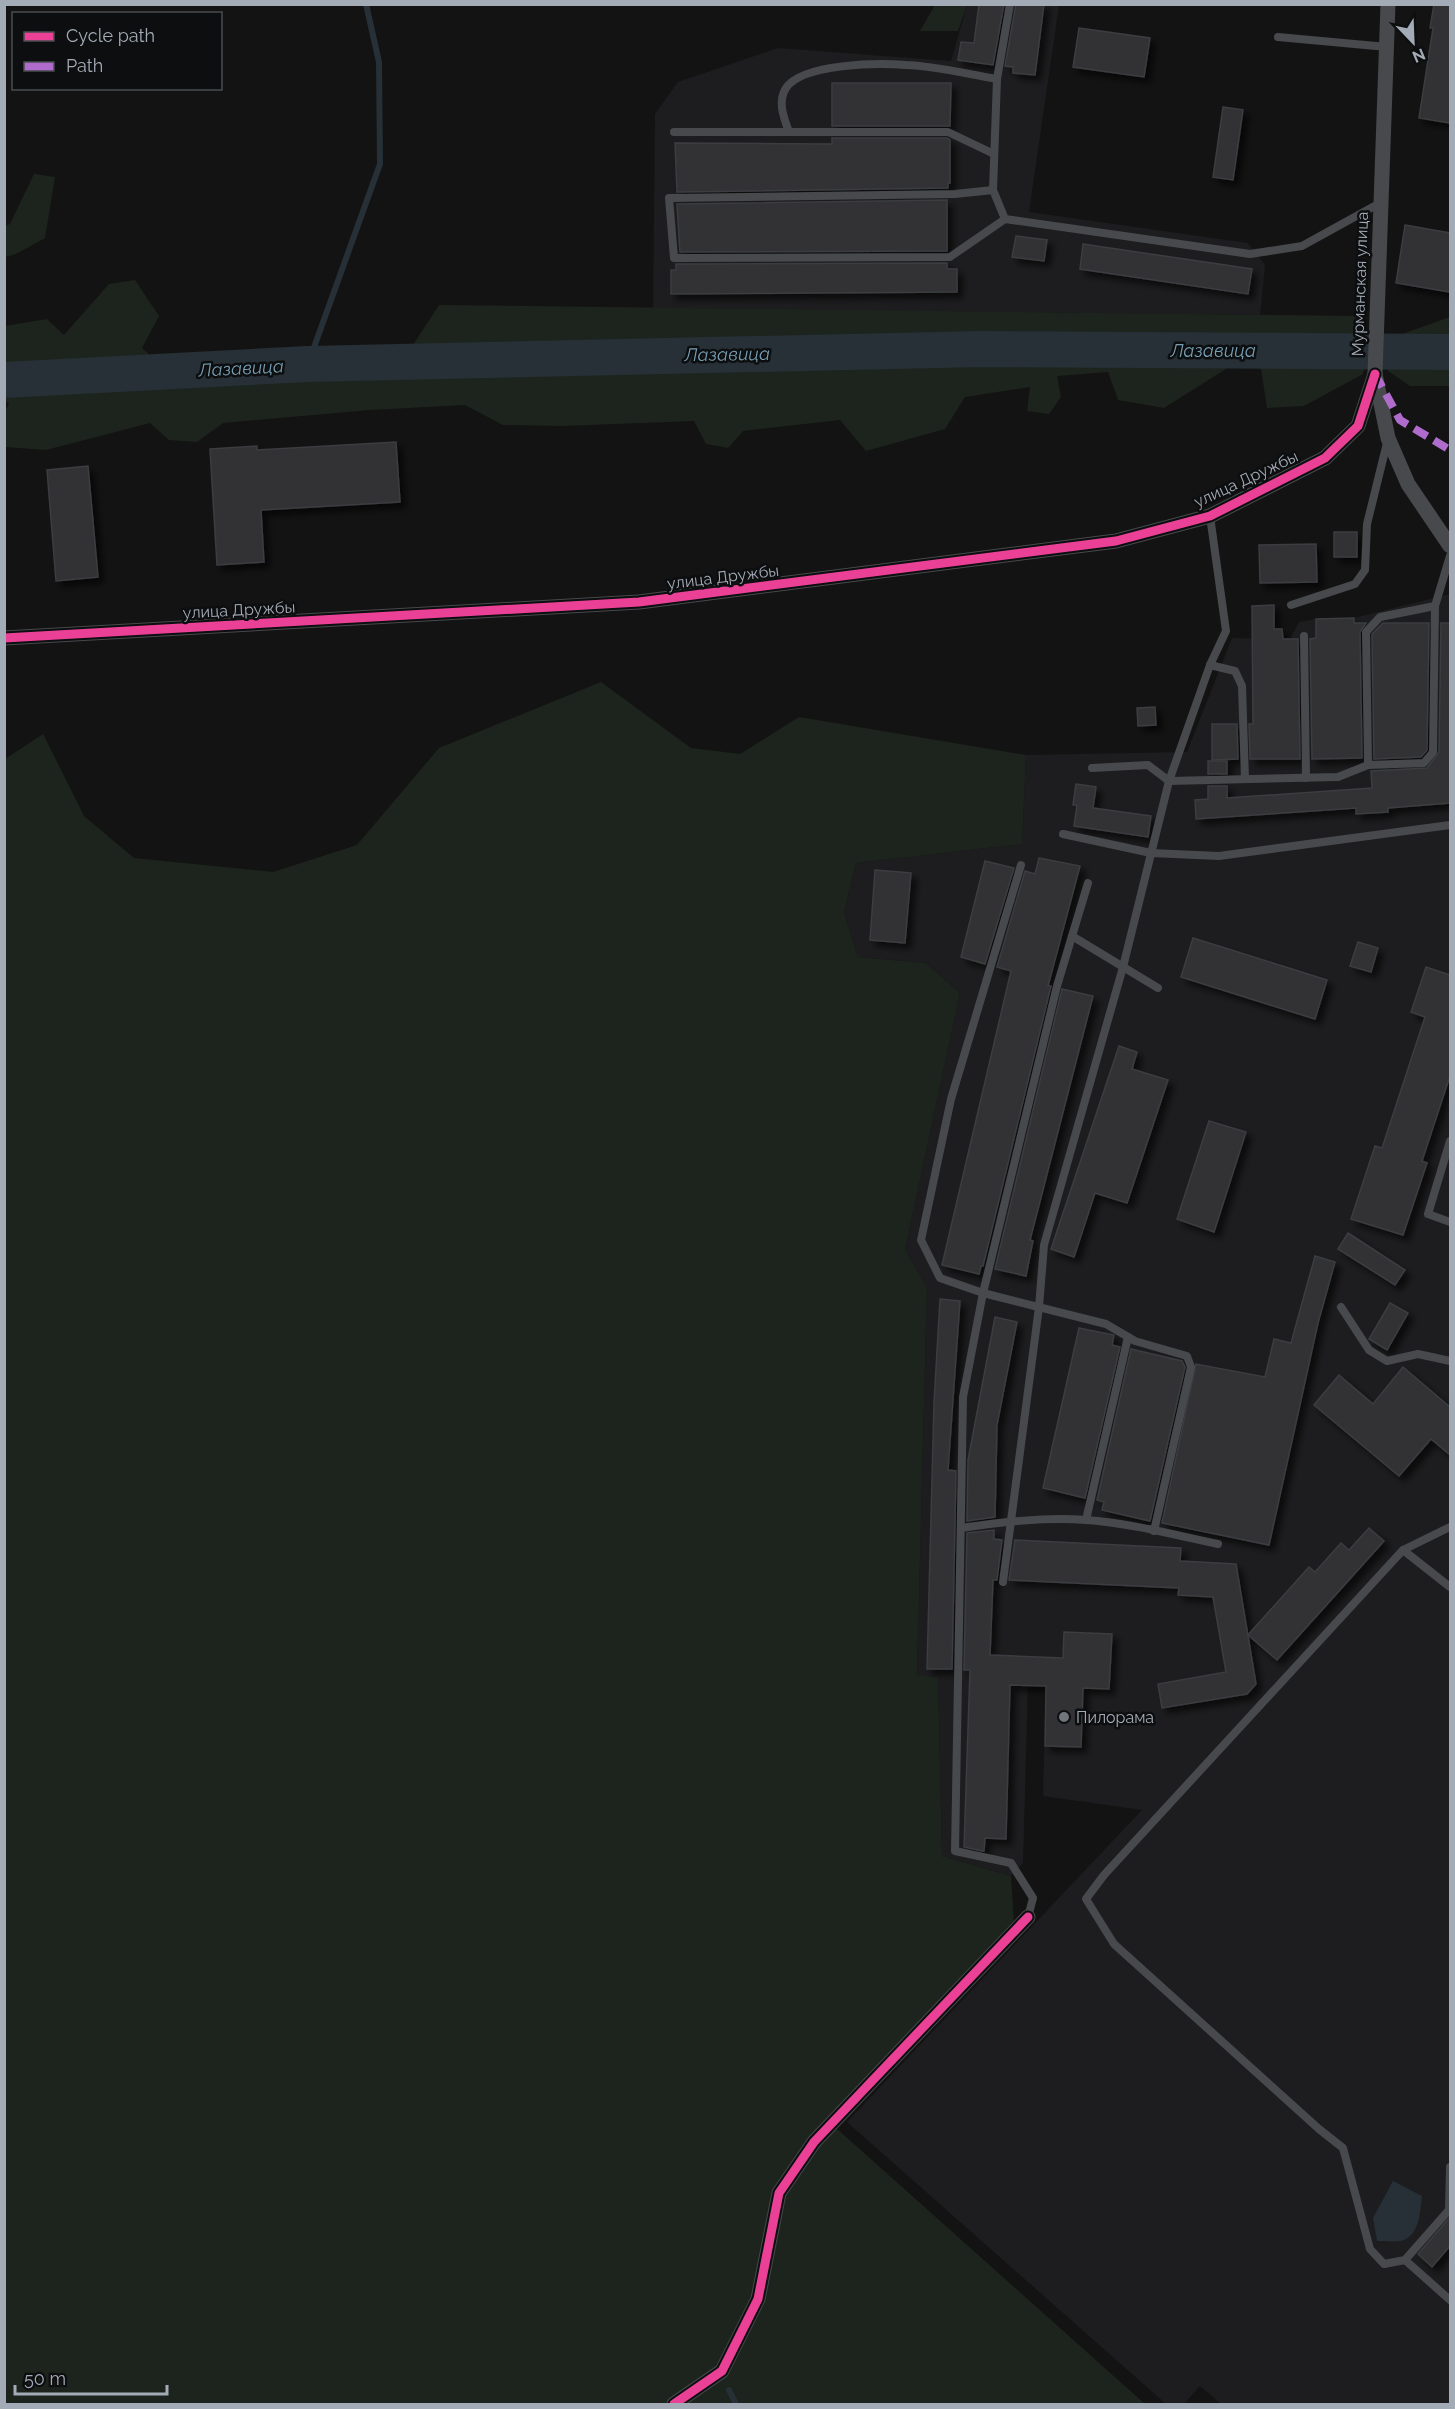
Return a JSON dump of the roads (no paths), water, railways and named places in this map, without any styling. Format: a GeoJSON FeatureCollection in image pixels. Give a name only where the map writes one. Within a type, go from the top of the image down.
{"type":"FeatureCollection","features":[{"type":"Feature","properties":{"kind":"street","name":"Мурманская улица"},"geometry":{"type":"LineString","coordinates":[[1388,4],[1375,374],[1388,438],[1407,484],[1450,546]]}},
{"type":"Feature","properties":{"kind":"street","name":"улица Дружбы"},"geometry":{"type":"LineString","coordinates":[[4,638],[639,602],[1116,541],[1210,516],[1325,458],[1358,426],[1375,374]]}},
{"type":"Feature","properties":{"kind":"street"},"geometry":{"type":"LineString","coordinates":[[674,2404],[722,2371],[758,2300],[779,2193],[814,2142],[1028,1917]]}},
{"type":"Feature","properties":{"kind":"lane"},"geometry":{"type":"LineString","coordinates":[[1005,219],[993,190],[997,79],[1010,4]]}},
{"type":"Feature","properties":{"kind":"lane"},"geometry":{"type":"LineString","coordinates":[[1278,38],[1387,47]]}},
{"type":"Feature","properties":{"kind":"lane"},"geometry":{"type":"LineString","coordinates":[[789,132],[780,108],[786,88],[804,75],[843,66],[907,64],[997,79]]}},
{"type":"Feature","properties":{"kind":"lane"},"geometry":{"type":"LineString","coordinates":[[674,132],[948,132],[994,154]]}},
{"type":"Feature","properties":{"kind":"lane"},"geometry":{"type":"LineString","coordinates":[[993,190],[955,194],[669,198],[674,258],[950,257],[1005,219],[1250,254],[1302,246],[1382,202]]}},
{"type":"Feature","properties":{"kind":"lane"},"geometry":{"type":"LineString","coordinates":[[1291,605],[1355,584],[1365,570],[1367,524],[1388,438]]}},
{"type":"Feature","properties":{"kind":"lane"},"geometry":{"type":"LineString","coordinates":[[1003,1582],[1039,1307],[1044,1245],[1123,967],[1169,781],[1210,665],[1226,631],[1210,516]]}},
{"type":"Feature","properties":{"kind":"lane"},"geometry":{"type":"LineString","coordinates":[[1092,768],[1148,765],[1169,781],[1338,777],[1368,765],[1424,764],[1433,752],[1435,606],[1450,556]]}},
{"type":"Feature","properties":{"kind":"lane"},"geometry":{"type":"LineString","coordinates":[[1368,765],[1366,632],[1380,617],[1435,606]]}},
{"type":"Feature","properties":{"kind":"lane"},"geometry":{"type":"LineString","coordinates":[[1304,636],[1306,778]]}},
{"type":"Feature","properties":{"kind":"lane"},"geometry":{"type":"LineString","coordinates":[[1210,665],[1235,671],[1242,686],[1245,779]]}},
{"type":"Feature","properties":{"kind":"lane"},"geometry":{"type":"LineString","coordinates":[[1063,834],[1151,852],[1219,856],[1450,825]]}},
{"type":"Feature","properties":{"kind":"lane"},"geometry":{"type":"LineString","coordinates":[[1021,866],[951,1099],[921,1240],[940,1278],[983,1293],[1106,1324],[1135,1341],[1187,1356],[1191,1367],[1154,1531]]}},
{"type":"Feature","properties":{"kind":"lane"},"geometry":{"type":"LineString","coordinates":[[1028,1917],[1033,1898],[1011,1863],[955,1851],[963,1397],[983,1293],[1056,986],[1088,883]]}},
{"type":"Feature","properties":{"kind":"lane"},"geometry":{"type":"LineString","coordinates":[[1072,936],[1158,988]]}},
{"type":"Feature","properties":{"kind":"lane"},"geometry":{"type":"LineString","coordinates":[[1450,1141],[1428,1214],[1450,1222]]}},
{"type":"Feature","properties":{"kind":"lane"},"geometry":{"type":"LineString","coordinates":[[1341,1307],[1369,1350],[1387,1361],[1418,1354],[1450,1361]]}},
{"type":"Feature","properties":{"kind":"lane"},"geometry":{"type":"LineString","coordinates":[[1086,1520],[1128,1337]]}},
{"type":"Feature","properties":{"kind":"lane"},"geometry":{"type":"LineString","coordinates":[[961,1528],[1011,1521],[1086,1520],[1218,1544]]}},
{"type":"Feature","properties":{"kind":"lane"},"geometry":{"type":"LineString","coordinates":[[1450,1527],[1403,1550],[1104,1875],[1086,1899],[1114,1944],[1343,2148],[1370,2249],[1384,2264],[1405,2260],[1449,2210],[1450,2167]]}},
{"type":"Feature","properties":{"kind":"lane"},"geometry":{"type":"LineString","coordinates":[[1403,1550],[1450,1587]]}},
{"type":"Feature","properties":{"kind":"lane"},"geometry":{"type":"LineString","coordinates":[[1405,2260],[1450,2300]]}},
{"type":"Feature","properties":{"kind":"waterway"},"geometry":{"type":"LineString","coordinates":[[308,364],[380,164],[379,62],[366,4]]}},
{"type":"Feature","properties":{"kind":"waterway","name":"Лазавица"},"geometry":{"type":"LineString","coordinates":[[4,380],[308,364],[981,349],[1450,352]]}},
{"type":"Feature","properties":{"kind":"waterway"},"geometry":{"type":"LineString","coordinates":[[729,2390],[736,2404]]}},
{"type":"Feature","properties":{"kind":"place","name":"Пилорама"},"geometry":{"type":"Point","coordinates":[1064,1717]}}]}
